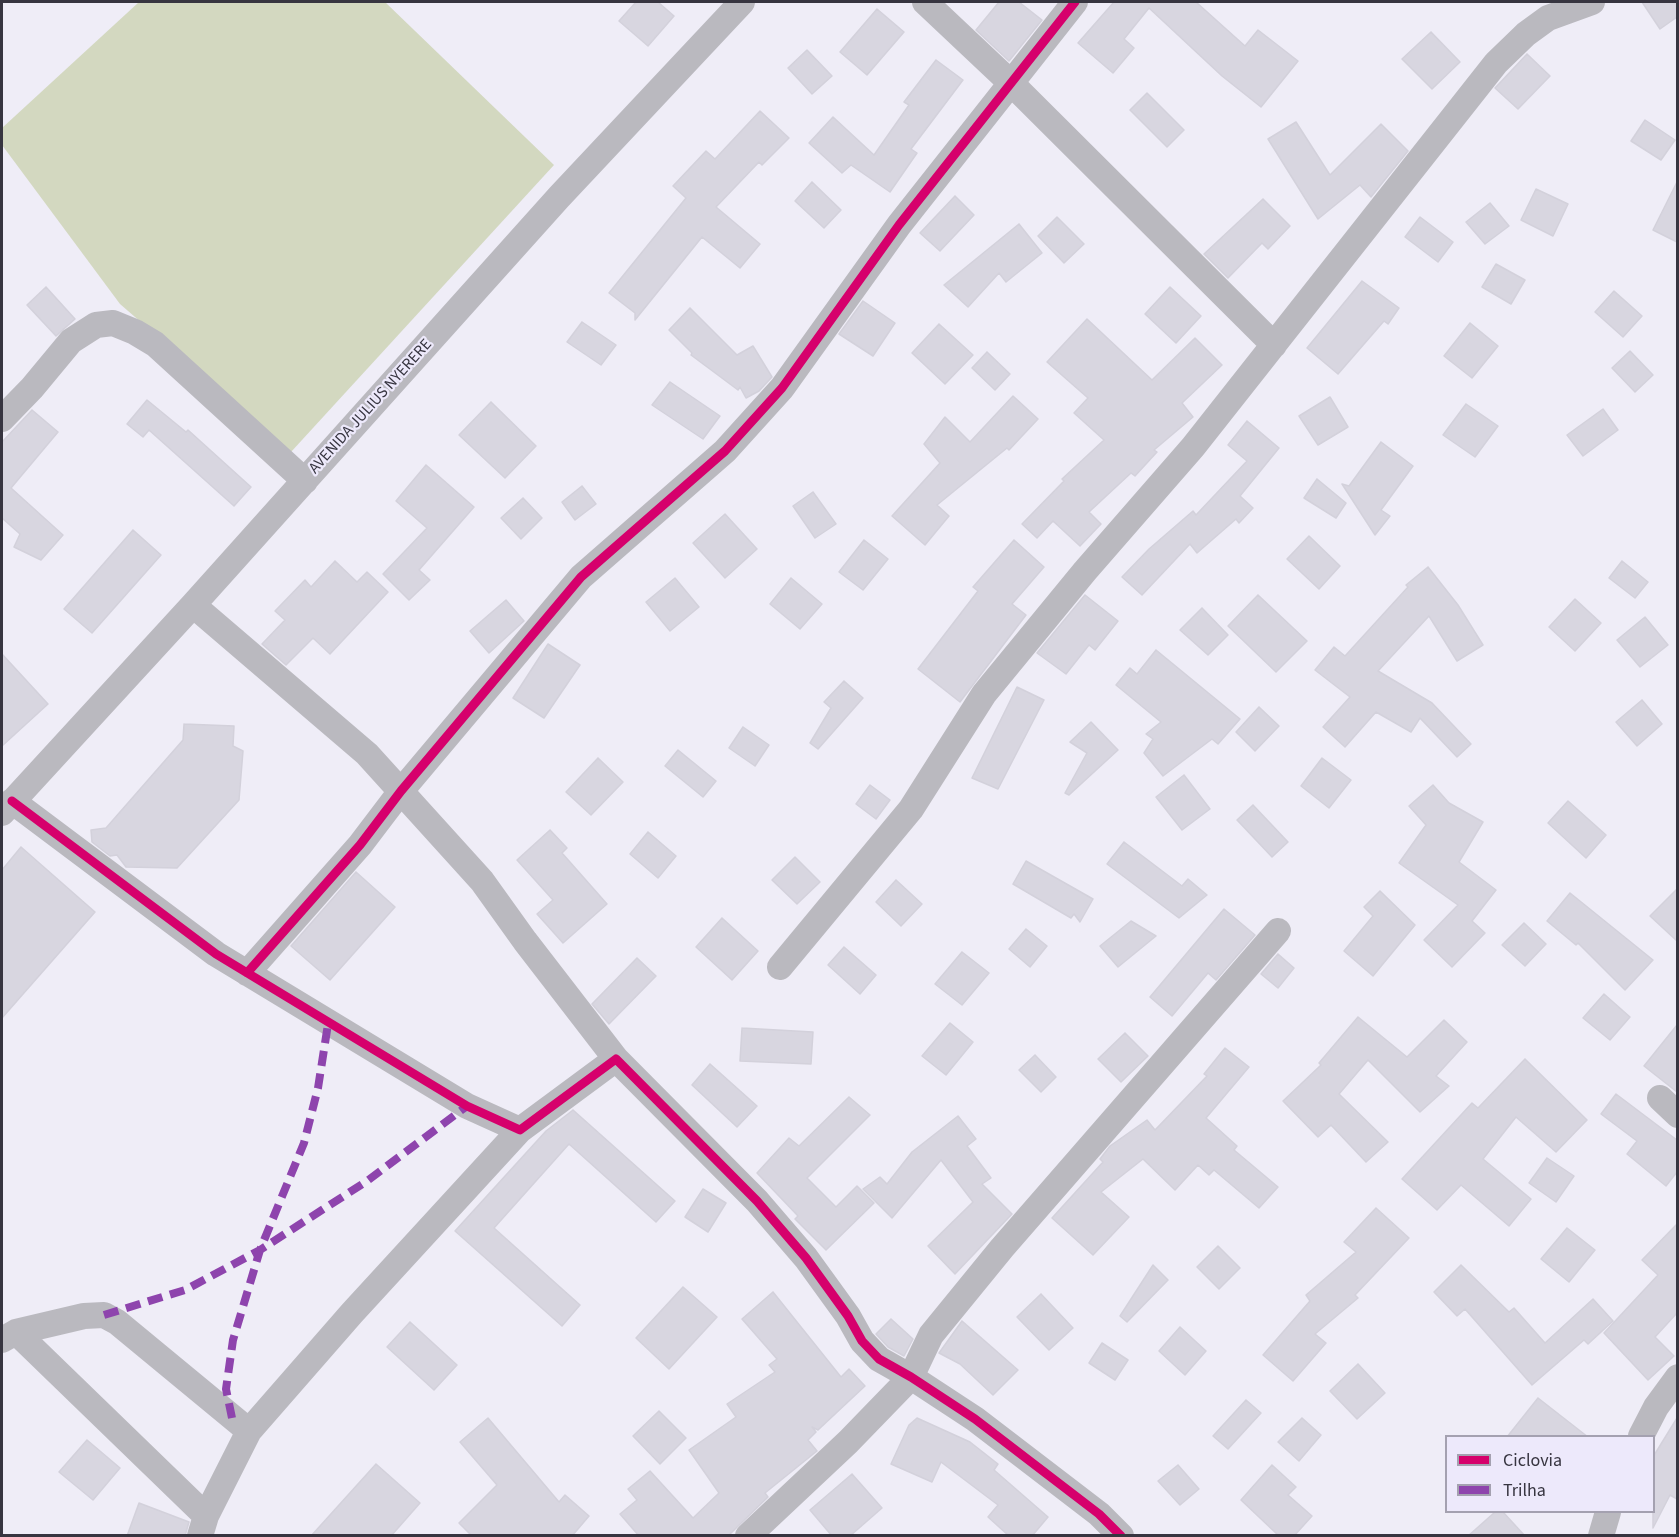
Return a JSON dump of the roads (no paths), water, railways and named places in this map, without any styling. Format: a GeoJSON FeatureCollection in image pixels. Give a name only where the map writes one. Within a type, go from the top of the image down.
{"type":"FeatureCollection","features":[{"type":"Feature","properties":{"kind":"street","name":"AVENIDA JULIUS NYERERE"},"geometry":{"type":"LineString","coordinates":[[7,807],[193,605],[559,197],[742,2]]}},
{"type":"Feature","properties":{"kind":"street"},"geometry":{"type":"LineString","coordinates":[[925,2],[1012,84],[1274,345]]}},
{"type":"Feature","properties":{"kind":"street"},"geometry":{"type":"LineString","coordinates":[[247,974],[360,845],[401,791],[581,577],[725,451],[782,388],[899,225],[1075,2]]}},
{"type":"Feature","properties":{"kind":"street"},"geometry":{"type":"LineString","coordinates":[[780,967],[911,809],[984,694],[1084,571],[1192,447],[1496,63],[1526,34],[1548,18],[1592,2]]}},
{"type":"Feature","properties":{"kind":"street"},"geometry":{"type":"LineString","coordinates":[[2,419],[32,388],[71,341],[96,325],[113,323],[155,344],[305,481]]}},
{"type":"Feature","properties":{"kind":"street"},"geometry":{"type":"LineString","coordinates":[[193,605],[367,754],[401,791],[482,881],[616,1059],[757,1201],[806,1258],[848,1317],[862,1341],[879,1359],[975,1419],[1099,1514],[1121,1536]]}},
{"type":"Feature","properties":{"kind":"street"},"geometry":{"type":"LineString","coordinates":[[7,807],[247,974],[467,1106],[520,1130]]}},
{"type":"Feature","properties":{"kind":"street"},"geometry":{"type":"LineString","coordinates":[[748,1536],[848,1442],[911,1377],[931,1335],[1002,1248],[1278,931]]}},
{"type":"Feature","properties":{"kind":"street"},"geometry":{"type":"LineString","coordinates":[[9,1336],[203,1526],[249,1431],[352,1313],[520,1130],[616,1059]]}},
{"type":"Feature","properties":{"kind":"street"},"geometry":{"type":"LineString","coordinates":[[9,1336],[84,1316],[104,1315],[117,1322],[249,1431]]}},
{"type":"Feature","properties":{"kind":"street"},"geometry":{"type":"LineString","coordinates":[[1642,1435],[1656,1407],[1677,1377]]}},
{"type":"Feature","properties":{"kind":"street"},"geometry":{"type":"LineString","coordinates":[[1601,1536],[1608,1513]]}}]}
